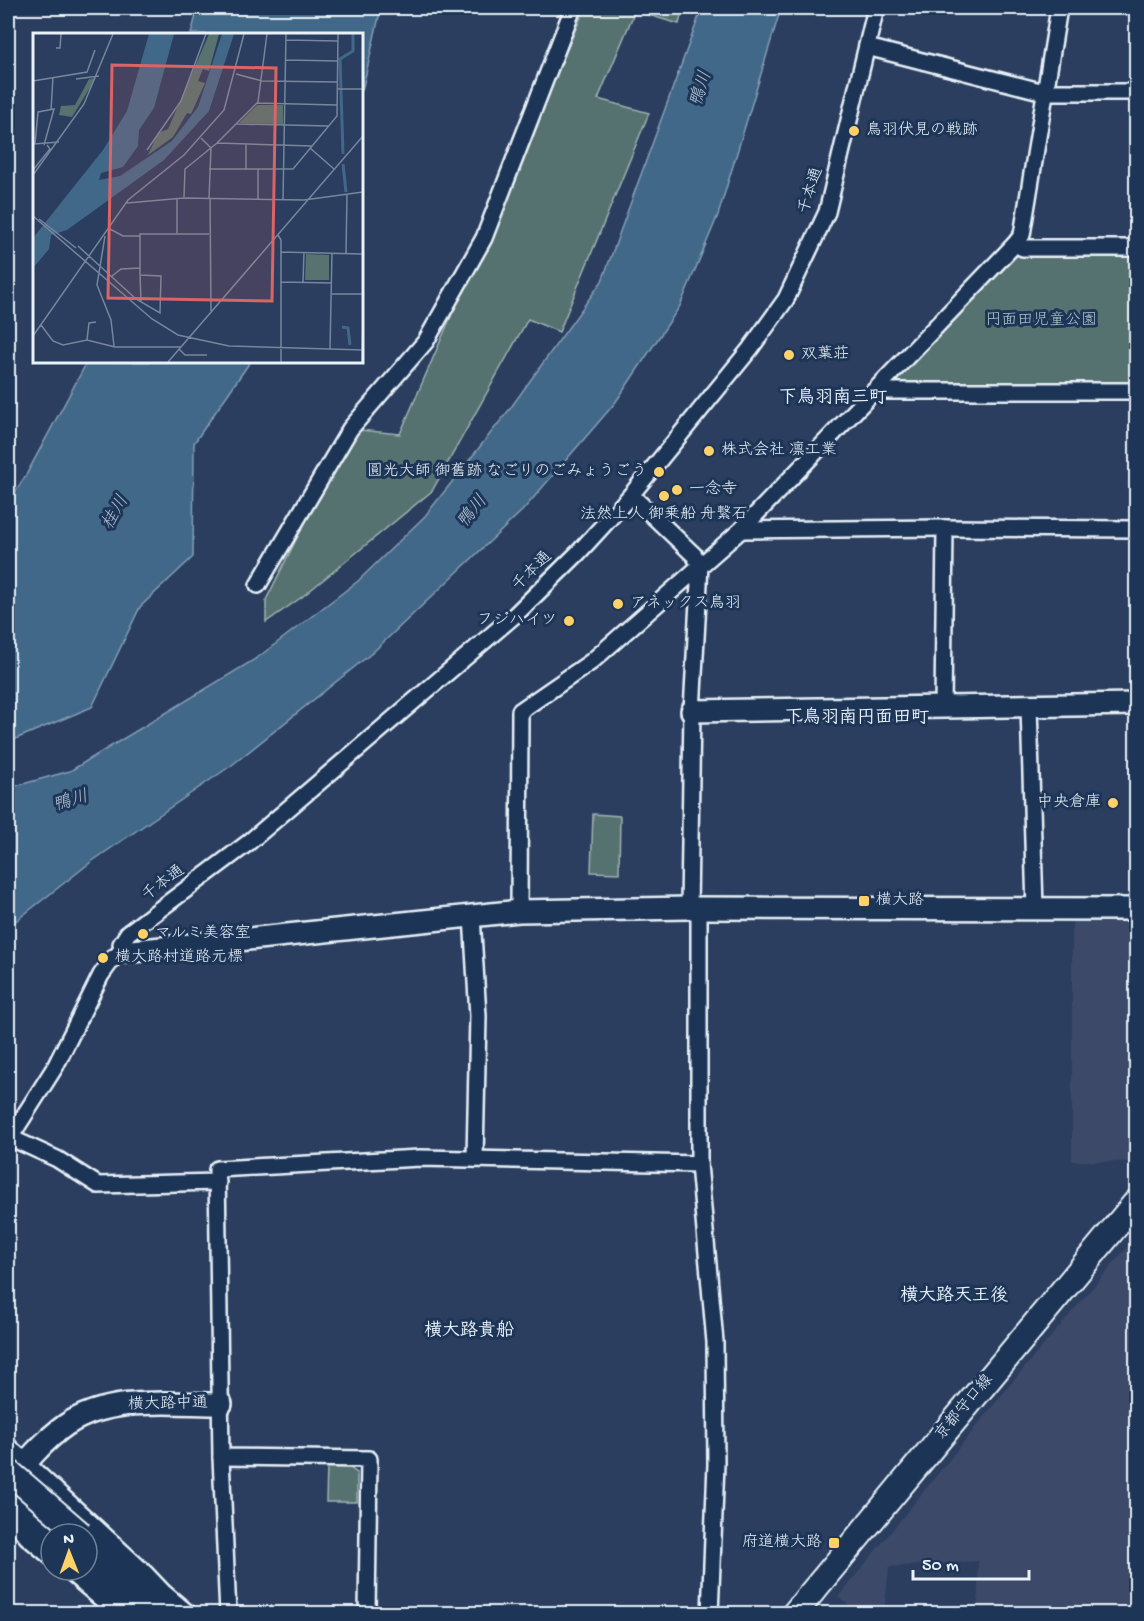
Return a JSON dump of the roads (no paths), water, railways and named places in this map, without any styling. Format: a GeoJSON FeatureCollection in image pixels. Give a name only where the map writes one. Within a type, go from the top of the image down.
{"type":"FeatureCollection","features":[{"type":"Feature","properties":{"kind":"main road","name":"京都守口線"},"geometry":{"type":"LineString","coordinates":[[794,1614],[1137,1202]]}},
{"type":"Feature","properties":{"kind":"main road"},"geometry":{"type":"LineString","coordinates":[[16,1467],[69,1522]]}},
{"type":"Feature","properties":{"kind":"main road"},"geometry":{"type":"LineString","coordinates":[[8,1495],[39,1523]]}},
{"type":"Feature","properties":{"kind":"main road"},"geometry":{"type":"LineString","coordinates":[[99,1555],[142,1614]]}},
{"type":"Feature","properties":{"kind":"main road"},"geometry":{"type":"LineString","coordinates":[[99,1571],[115,1577],[172,1614]]}},
{"type":"Feature","properties":{"kind":"street"},"geometry":{"type":"LineString","coordinates":[[258,585],[350,429],[426,341],[484,238],[573,8]]}},
{"type":"Feature","properties":{"kind":"street","name":"千本通"},"geometry":{"type":"LineString","coordinates":[[9,1139],[55,1067],[101,975],[114,957],[123,952],[121,945],[128,933],[249,843],[516,614],[578,553],[631,495],[750,349],[786,300],[827,212],[876,8]]}},
{"type":"Feature","properties":{"kind":"street"},"geometry":{"type":"LineString","coordinates":[[519,911],[520,711],[591,662],[741,530],[1022,235],[1059,8]]}},
{"type":"Feature","properties":{"kind":"street"},"geometry":{"type":"LineString","coordinates":[[867,47],[1044,92],[1137,92]]}},
{"type":"Feature","properties":{"kind":"street"},"geometry":{"type":"LineString","coordinates":[[1015,244],[1023,248],[1137,248]]}},
{"type":"Feature","properties":{"kind":"street"},"geometry":{"type":"LineString","coordinates":[[874,391],[1137,391]]}},
{"type":"Feature","properties":{"kind":"street"},"geometry":{"type":"LineString","coordinates":[[631,495],[694,555],[700,565],[693,711],[694,908],[699,1164],[715,1342],[716,1464],[710,1614]]}},
{"type":"Feature","properties":{"kind":"street"},"geometry":{"type":"LineString","coordinates":[[943,707],[945,528]]}},
{"type":"Feature","properties":{"kind":"street"},"geometry":{"type":"LineString","coordinates":[[741,530],[1137,529]]}},
{"type":"Feature","properties":{"kind":"street"},"geometry":{"type":"LineString","coordinates":[[693,711],[1137,704]]}},
{"type":"Feature","properties":{"kind":"street"},"geometry":{"type":"LineString","coordinates":[[1029,706],[1035,909]]}},
{"type":"Feature","properties":{"kind":"street"},"geometry":{"type":"LineString","coordinates":[[123,952],[519,911],[694,908],[1137,909]]}},
{"type":"Feature","properties":{"kind":"street"},"geometry":{"type":"LineString","coordinates":[[472,916],[478,1016],[475,1160]]}},
{"type":"Feature","properties":{"kind":"street"},"geometry":{"type":"LineString","coordinates":[[9,1139],[57,1159],[98,1185],[218,1182]]}},
{"type":"Feature","properties":{"kind":"street"},"geometry":{"type":"LineString","coordinates":[[228,1614],[221,1457],[218,1168],[420,1158],[699,1164]]}},
{"type":"Feature","properties":{"kind":"street","name":"横大路中通"},"geometry":{"type":"LineString","coordinates":[[8,1485],[16,1467],[67,1424],[91,1413],[136,1404],[221,1404]]}},
{"type":"Feature","properties":{"kind":"street"},"geometry":{"type":"LineString","coordinates":[[8,1446],[16,1467],[144,1572],[189,1614]]}},
{"type":"Feature","properties":{"kind":"street"},"geometry":{"type":"LineString","coordinates":[[221,1457],[369,1459],[367,1614]]}},
{"type":"Feature","properties":{"kind":"street"},"geometry":{"type":"LineString","coordinates":[[8,1514],[27,1537],[39,1547]]}},
{"type":"Feature","properties":{"kind":"street"},"geometry":{"type":"LineString","coordinates":[[81,1582],[119,1614]]}},
{"type":"Feature","properties":{"kind":"water"},"geometry":{"type":"Polygon","coordinates":[[[198,8],[381,8],[363,87],[363,33],[191,33],[198,8]]]}},
{"type":"Feature","properties":{"kind":"water","name":"鴨川"},"geometry":{"type":"Polygon","coordinates":[[[702,8],[781,8],[718,215],[680,306],[615,403],[523,510],[372,653],[232,765],[91,862],[8,927],[8,788],[70,771],[257,658],[358,581],[425,516],[509,410],[602,281],[702,8]]]}},
{"type":"Feature","properties":{"kind":"water","name":"桂川"},"geometry":{"type":"Polygon","coordinates":[[[86,363],[249,363],[194,443],[193,557],[140,607],[92,707],[8,742],[8,503],[26,475],[86,363]]]}},
{"type":"Feature","properties":{"kind":"place","name":"鳥羽伏見の戦跡"},"geometry":{"type":"Point","coordinates":[854,131]}},
{"type":"Feature","properties":{"kind":"place","name":"双葉荘"},"geometry":{"type":"Point","coordinates":[789,355]}},
{"type":"Feature","properties":{"kind":"place","name":"株式会社 凛工業"},"geometry":{"type":"Point","coordinates":[709,451]}},
{"type":"Feature","properties":{"kind":"place","name":"圓光大師 御舊跡 なごりのごみょうごう"},"geometry":{"type":"Point","coordinates":[659,472]}},
{"type":"Feature","properties":{"kind":"place","name":"一念寺"},"geometry":{"type":"Point","coordinates":[677,490]}},
{"type":"Feature","properties":{"kind":"place","name":"法然上人 御乗船 舟繋石"},"geometry":{"type":"Point","coordinates":[664,496]}},
{"type":"Feature","properties":{"kind":"place","name":"アネックス鳥羽"},"geometry":{"type":"Point","coordinates":[618,604]}},
{"type":"Feature","properties":{"kind":"place","name":"フジハイツ"},"geometry":{"type":"Point","coordinates":[569,621]}},
{"type":"Feature","properties":{"kind":"place","name":"中央倉庫"},"geometry":{"type":"Point","coordinates":[1113,803]}},
{"type":"Feature","properties":{"kind":"place","name":"横大路"},"geometry":{"type":"Point","coordinates":[864,901]}},
{"type":"Feature","properties":{"kind":"place","name":"マルミ美容室"},"geometry":{"type":"Point","coordinates":[143,934]}},
{"type":"Feature","properties":{"kind":"place","name":"横大路村道路元標"},"geometry":{"type":"Point","coordinates":[103,958]}},
{"type":"Feature","properties":{"kind":"place","name":"府道横大路"},"geometry":{"type":"Point","coordinates":[834,1543]}},
{"type":"Feature","properties":{"kind":"district","name":"下鳥羽南三町"},"geometry":{"type":"Point","coordinates":[833,398]}},
{"type":"Feature","properties":{"kind":"district","name":"下鳥羽南円面田町"},"geometry":{"type":"Point","coordinates":[857,718]}},
{"type":"Feature","properties":{"kind":"district","name":"横大路天王後"},"geometry":{"type":"Point","coordinates":[954,1296]}},
{"type":"Feature","properties":{"kind":"district","name":"横大路貴船"},"geometry":{"type":"Point","coordinates":[469,1331]}},
{"type":"Feature","properties":{"kind":"park label","name":"円面田児童公園"},"geometry":{"type":"Point","coordinates":[1041,321]}}]}
